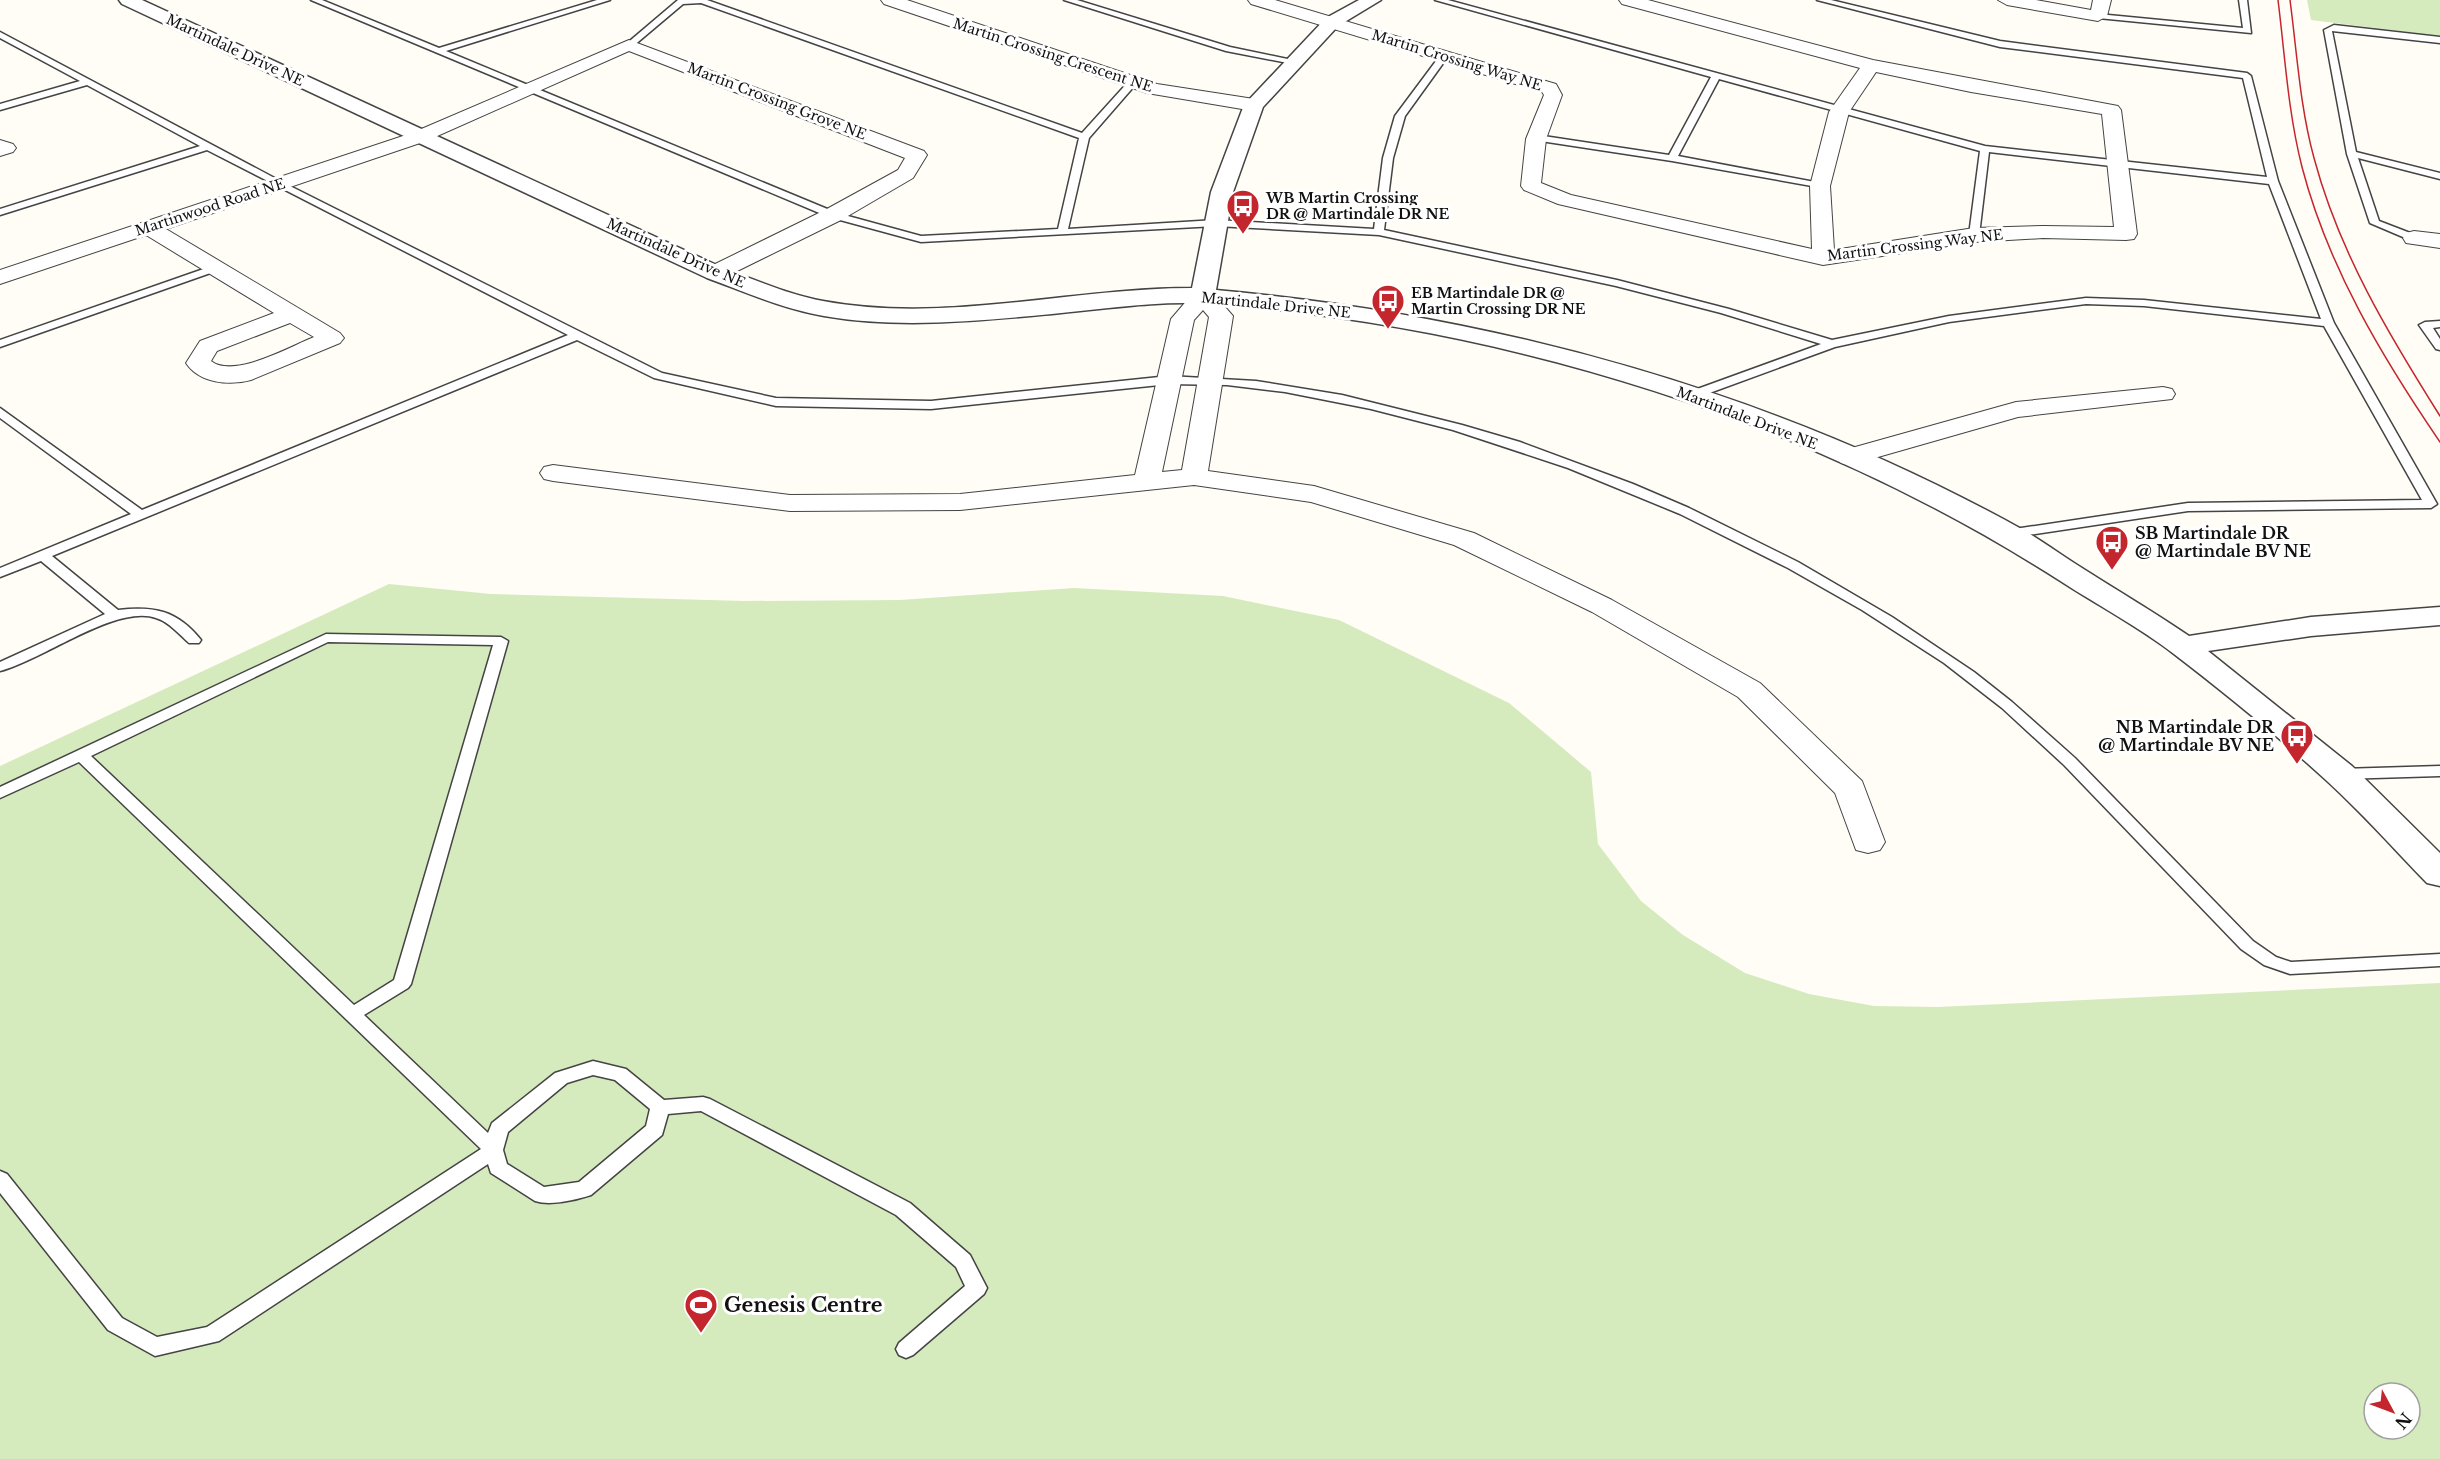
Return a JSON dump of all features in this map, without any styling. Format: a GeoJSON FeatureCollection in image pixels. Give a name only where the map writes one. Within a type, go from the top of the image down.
{"type":"FeatureCollection","features":[{"type":"Feature","properties":{"kind":"street","name":"Martindale Drive NE"},"geometry":{"type":"LineString","coordinates":[[128,0],[715,273],[795,302],[838,311],[903,315],[992,312],[1136,299],[1203,296],[1323,308],[1403,321],[1515,345],[1693,395],[1851,457],[2008,534],[2184,646],[2340,774],[2440,874]]}},
{"type":"Feature","properties":{"kind":"street","name":"Martin Crossing Crescent NE"},"geometry":{"type":"LineString","coordinates":[[890,0],[1154,89],[1254,105]]}},
{"type":"Feature","properties":{"kind":"street"},"geometry":{"type":"LineString","coordinates":[[1257,0],[1332,22]]}},
{"type":"Feature","properties":{"kind":"street"},"geometry":{"type":"LineString","coordinates":[[1147,480],[1183,319],[1203,296],[1222,192],[1254,105],[1332,22],[1372,0]]}},
{"type":"Feature","properties":{"kind":"street","name":"Martin Crossing Way NE"},"geometry":{"type":"LineString","coordinates":[[1332,22],[1549,88],[1553,95],[1543,113],[1530,163],[1532,186],[1547,195],[1822,258],[1974,235],[2043,232],[2126,234],[2111,110],[1971,86],[1871,64],[1628,0]]}},
{"type":"Feature","properties":{"kind":"street"},"geometry":{"type":"LineString","coordinates":[[2007,0],[2100,8]]}},
{"type":"Feature","properties":{"kind":"street"},"geometry":{"type":"LineString","coordinates":[[419,137],[629,45]]}},
{"type":"Feature","properties":{"kind":"street","name":"Martin Crossing Grove NE"},"geometry":{"type":"LineString","coordinates":[[629,45],[917,155],[906,174],[833,215],[715,273]]}},
{"type":"Feature","properties":{"kind":"street"},"geometry":{"type":"LineString","coordinates":[[1822,258],[1820,186],[1839,112],[1871,64]]}},
{"type":"Feature","properties":{"kind":"street","name":"Martinwood Road NE"},"geometry":{"type":"LineString","coordinates":[[0,277],[419,137]]}},
{"type":"Feature","properties":{"kind":"street"},"geometry":{"type":"LineString","coordinates":[[0,146],[6,148],[0,150]]}},
{"type":"Feature","properties":{"kind":"street"},"geometry":{"type":"LineString","coordinates":[[148,227],[332,338],[242,375],[211,373],[198,363],[208,346],[291,314]]}},
{"type":"Feature","properties":{"kind":"street"},"geometry":{"type":"LineString","coordinates":[[2414,238],[2440,241]]}},
{"type":"Feature","properties":{"kind":"street"},"geometry":{"type":"LineString","coordinates":[[1194,477],[1221,316],[1203,296]]}},
{"type":"Feature","properties":{"kind":"street"},"geometry":{"type":"LineString","coordinates":[[1851,457],[2016,410],[2163,394]]}},
{"type":"Feature","properties":{"kind":"street"},"geometry":{"type":"LineString","coordinates":[[553,473],[790,503],[960,502],[1147,480],[1194,477],[1314,494],[1464,540],[1602,606],[1749,690],[1850,789],[1868,842]]}},
{"type":"Feature","properties":{"kind":"street"},"geometry":{"type":"LineString","coordinates":[[2184,646],[2260,632],[2354,620],[2440,616]]}},
{"type":"Feature","properties":{"kind":"lane"},"geometry":{"type":"LineString","coordinates":[[315,0],[833,215],[921,239],[1216,223],[1379,232],[1617,283],[1725,311],[1832,344]]}},
{"type":"Feature","properties":{"kind":"lane"},"geometry":{"type":"LineString","coordinates":[[439,51],[606,0]]}},
{"type":"Feature","properties":{"kind":"lane"},"geometry":{"type":"LineString","coordinates":[[1068,0],[1229,49],[1293,61]]}},
{"type":"Feature","properties":{"kind":"lane"},"geometry":{"type":"LineString","coordinates":[[1439,0],[1839,112],[1985,149],[2273,181]]}},
{"type":"Feature","properties":{"kind":"lane"},"geometry":{"type":"LineString","coordinates":[[1821,0],[2000,44],[2247,76],[2273,181],[2328,323],[2431,504],[2188,507],[2008,534]]}},
{"type":"Feature","properties":{"kind":"lane"},"geometry":{"type":"LineString","coordinates":[[2100,8],[2248,31],[2243,0]]}},
{"type":"Feature","properties":{"kind":"lane"},"geometry":{"type":"LineString","coordinates":[[629,45],[681,2],[702,1],[1084,136]]}},
{"type":"Feature","properties":{"kind":"lane"},"geometry":{"type":"LineString","coordinates":[[2414,238],[2375,223],[2352,154],[2328,30],[2334,28],[2440,40]]}},
{"type":"Feature","properties":{"kind":"lane"},"geometry":{"type":"LineString","coordinates":[[0,35],[279,184],[658,376],[776,402],[931,405],[1169,380],[1209,379],[1298,390],[1458,426],[1554,458],[1672,504],[1781,556],[1899,626],[2005,703],[2074,766],[2247,945],[2270,961],[2290,968],[2440,960]]}},
{"type":"Feature","properties":{"kind":"lane"},"geometry":{"type":"LineString","coordinates":[[1379,232],[1388,158],[1400,116],[1445,55]]}},
{"type":"Feature","properties":{"kind":"lane"},"geometry":{"type":"LineString","coordinates":[[1672,158],[1716,76]]}},
{"type":"Feature","properties":{"kind":"lane"},"geometry":{"type":"LineString","coordinates":[[0,107],[88,82]]}},
{"type":"Feature","properties":{"kind":"lane"},"geometry":{"type":"LineString","coordinates":[[1062,232],[1084,136],[1133,82]]}},
{"type":"Feature","properties":{"kind":"lane"},"geometry":{"type":"LineString","coordinates":[[1536,138],[1672,158],[1820,186]]}},
{"type":"Feature","properties":{"kind":"lane"},"geometry":{"type":"LineString","coordinates":[[0,212],[209,147]]}},
{"type":"Feature","properties":{"kind":"lane"},"geometry":{"type":"LineString","coordinates":[[1974,235],[1985,149]]}},
{"type":"Feature","properties":{"kind":"lane"},"geometry":{"type":"LineString","coordinates":[[2352,154],[2440,176]]}},
{"type":"Feature","properties":{"kind":"lane"},"geometry":{"type":"LineString","coordinates":[[0,344],[215,268]]}},
{"type":"Feature","properties":{"kind":"lane"},"geometry":{"type":"LineString","coordinates":[[1693,395],[1832,344],[1949,319],[2086,301],[2144,303],[2328,323]]}},
{"type":"Feature","properties":{"kind":"lane"},"geometry":{"type":"LineString","coordinates":[[2440,324],[2425,325],[2440,347]]}},
{"type":"Feature","properties":{"kind":"lane"},"geometry":{"type":"LineString","coordinates":[[0,573],[576,336]]}},
{"type":"Feature","properties":{"kind":"lane"},"geometry":{"type":"LineString","coordinates":[[0,412],[140,514]]}},
{"type":"Feature","properties":{"kind":"lane"},"geometry":{"type":"LineString","coordinates":[[42,555],[115,615]]}},
{"type":"Feature","properties":{"kind":"lane"},"geometry":{"type":"LineString","coordinates":[[0,667],[115,615],[146,611],[162,613],[194,639]]}},
{"type":"Feature","properties":{"kind":"lane"},"geometry":{"type":"LineString","coordinates":[[0,793],[326,638],[501,641],[402,984],[353,1014]]}},
{"type":"Feature","properties":{"kind":"lane"},"geometry":{"type":"LineString","coordinates":[[81,754],[494,1150]]}},
{"type":"Feature","properties":{"kind":"lane"},"geometry":{"type":"LineString","coordinates":[[2340,774],[2440,771]]}},
{"type":"Feature","properties":{"kind":"lane"},"geometry":{"type":"LineString","coordinates":[[660,1107],[655,1130],[584,1189],[542,1195],[498,1168],[494,1150],[500,1128],[561,1078],[593,1068],[620,1074],[660,1107],[703,1104],[903,1209],[963,1261],[977,1288],[906,1348]]}},
{"type":"Feature","properties":{"kind":"lane"},"geometry":{"type":"LineString","coordinates":[[0,1179],[115,1324],[155,1347],[213,1335],[494,1150]]}},
{"type":"Feature","properties":{"kind":"green space"},"geometry":{"type":"Polygon","coordinates":[[[2307,0],[2440,0],[2440,36],[2311,20],[2307,0]]]}},
{"type":"Feature","properties":{"kind":"green space"},"geometry":{"type":"Polygon","coordinates":[[[389,584],[491,594],[744,601],[900,600],[1074,588],[1223,596],[1339,620],[1509,703],[1591,772],[1598,844],[1641,901],[1683,935],[1745,973],[1809,994],[1874,1006],[1938,1007],[2440,983],[2440,1459],[0,1459],[0,766],[389,584]]]}},
{"type":"Feature","properties":{"kind":"tram line"},"geometry":{"type":"LineString","coordinates":[[2278,0],[2293,126],[2302,167],[2326,240],[2378,344],[2440,442]]}},
{"type":"Feature","properties":{"kind":"tram line"},"geometry":{"type":"LineString","coordinates":[[2290,0],[2305,119],[2324,193],[2351,260],[2367,292],[2440,416]]}},
{"type":"Feature","properties":{"kind":"place","name":"WB Martin Crossing DR @ Martindale DR NE"},"geometry":{"type":"Point","coordinates":[1243,235]}},
{"type":"Feature","properties":{"kind":"place","name":"EB Martindale DR @ Martin Crossing DR NE"},"geometry":{"type":"Point","coordinates":[1388,330]}},
{"type":"Feature","properties":{"kind":"place","name":"SB Martindale DR @ Martindale BV NE"},"geometry":{"type":"Point","coordinates":[2112,571]}},
{"type":"Feature","properties":{"kind":"place","name":"NB Martindale DR @ Martindale BV NE"},"geometry":{"type":"Point","coordinates":[2297,765]}},
{"type":"Feature","properties":{"kind":"place","name":"Genesis Centre"},"geometry":{"type":"Point","coordinates":[701,1334]}}]}
